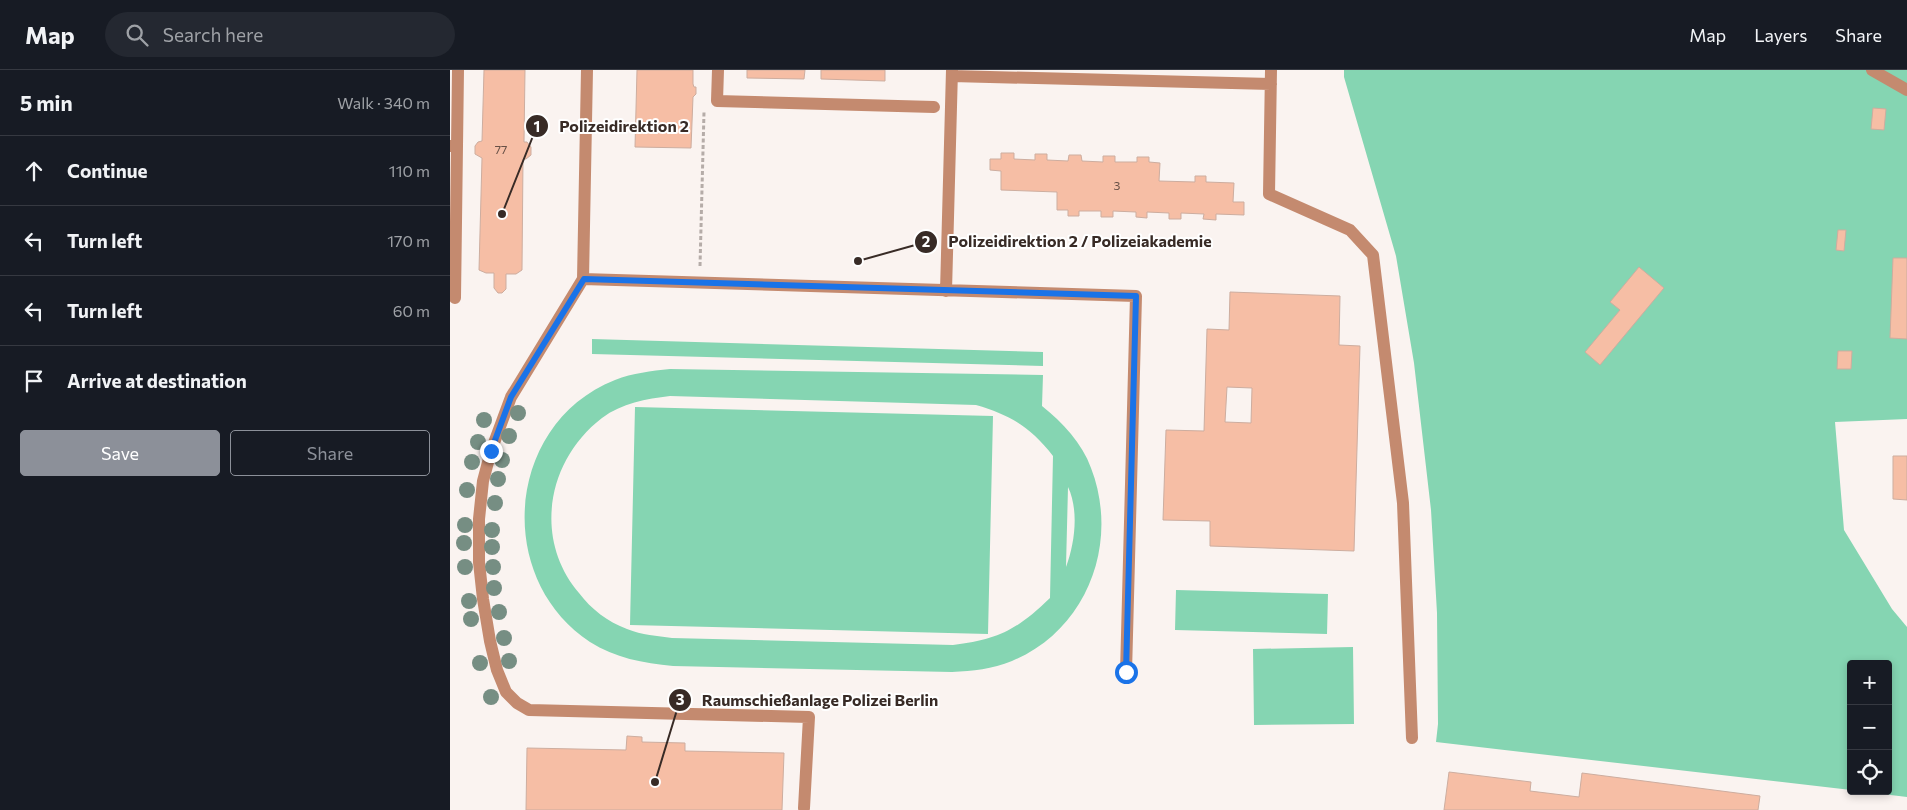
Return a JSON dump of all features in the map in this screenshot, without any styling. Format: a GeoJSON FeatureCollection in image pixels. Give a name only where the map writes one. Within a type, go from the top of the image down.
{"type":"FeatureCollection","features":[{"type":"Feature","properties":{"kind":"lane"},"geometry":{"type":"LineString","coordinates":[[455,298],[454,146],[458,70]]}},
{"type":"Feature","properties":{"kind":"lane"},"geometry":{"type":"LineString","coordinates":[[587,70],[584,279],[511,397],[491,451],[483,481],[479,519],[479,562],[490,641],[497,670],[506,692],[517,703],[529,710],[809,717],[804,808]]}},
{"type":"Feature","properties":{"kind":"lane"},"geometry":{"type":"LineString","coordinates":[[718,70],[717,101],[934,107]]}},
{"type":"Feature","properties":{"kind":"lane"},"geometry":{"type":"LineString","coordinates":[[1271,70],[1269,194],[1350,230],[1373,255],[1403,503],[1412,738]]}},
{"type":"Feature","properties":{"kind":"lane"},"geometry":{"type":"LineString","coordinates":[[1872,70],[1907,90]]}},
{"type":"Feature","properties":{"kind":"lane"},"geometry":{"type":"LineString","coordinates":[[946,291],[952,73],[1271,84]]}},
{"type":"Feature","properties":{"kind":"lane"},"geometry":{"type":"LineString","coordinates":[[584,279],[1136,296],[1126,672]]}},
{"type":"Feature","properties":{"kind":"path"},"geometry":{"type":"LineString","coordinates":[[700,283],[704,111],[717,101]]}},
{"type":"Feature","properties":{"kind":"green space"},"geometry":{"type":"Polygon","coordinates":[[[1344,70],[1907,70],[1907,419],[1835,422],[1844,530],[1892,609],[1907,627],[1907,797],[1891,795],[1892,660],[1847,660],[1847,790],[1436,742],[1438,724],[1437,613],[1431,510],[1414,363],[1396,256],[1344,77],[1344,70]]]}},
{"type":"Feature","properties":{"kind":"green space"},"geometry":{"type":"Polygon","coordinates":[[[592,339],[1043,352],[1043,366],[592,354],[592,339]]]}},
{"type":"Feature","properties":{"kind":"green space"},"geometry":{"type":"Polygon","coordinates":[[[670,369],[1043,375],[1042,406],[1064,426],[1077,442],[1091,468],[1099,497],[1101,525],[1099,554],[1091,581],[1078,606],[1060,628],[1038,647],[1005,664],[967,671],[673,666],[630,659],[600,648],[590,642],[559,614],[538,580],[527,542],[525,503],[534,465],[551,430],[579,401],[615,380],[635,374],[670,369]],[[670,396],[626,405],[602,418],[583,435],[569,455],[558,478],[553,501],[552,525],[555,549],[565,572],[579,593],[594,610],[613,623],[638,633],[672,638],[953,645],[983,640],[1006,631],[1028,618],[1050,598],[1053,456],[1028,430],[1010,418],[976,405],[670,396]],[[1068,487],[1066,567],[1072,548],[1075,516],[1068,487]]]}},
{"type":"Feature","properties":{"kind":"green space"},"geometry":{"type":"Polygon","coordinates":[[[635,407],[993,416],[988,634],[630,625],[635,407]]]}},
{"type":"Feature","properties":{"kind":"green space"},"geometry":{"type":"Polygon","coordinates":[[[1176,590],[1328,594],[1327,634],[1175,630],[1176,590]]]}},
{"type":"Feature","properties":{"kind":"green space"},"geometry":{"type":"Polygon","coordinates":[[[1353,647],[1354,724],[1254,725],[1253,649],[1353,647]]]}},
{"type":"Feature","properties":{"kind":"building"},"geometry":{"type":"Polygon","coordinates":[[[484,70],[525,70],[524,142],[527,142],[531,147],[531,155],[523,159],[522,270],[516,274],[506,274],[506,289],[502,293],[498,293],[494,288],[494,273],[486,273],[479,270],[482,158],[475,154],[475,146],[478,142],[482,141],[484,70]]]}},
{"type":"Feature","properties":{"kind":"building"},"geometry":{"type":"Polygon","coordinates":[[[637,70],[693,70],[693,84],[696,87],[696,94],[693,97],[691,148],[635,147],[637,70]]]}},
{"type":"Feature","properties":{"kind":"building"},"geometry":{"type":"Polygon","coordinates":[[[747,70],[805,70],[804,79],[747,78],[747,70]]]}},
{"type":"Feature","properties":{"kind":"building"},"geometry":{"type":"Polygon","coordinates":[[[821,70],[885,70],[885,81],[821,79],[821,70]]]}},
{"type":"Feature","properties":{"kind":"building"},"geometry":{"type":"Polygon","coordinates":[[[1873,108],[1886,109],[1884,130],[1871,129],[1873,108]]]}},
{"type":"Feature","properties":{"kind":"building"},"geometry":{"type":"Polygon","coordinates":[[[1001,153],[1014,153],[1014,159],[1035,160],[1035,154],[1047,154],[1047,160],[1068,161],[1069,155],[1081,155],[1082,161],[1103,162],[1103,156],[1115,156],[1115,162],[1137,162],[1137,157],[1149,157],[1149,162],[1160,163],[1159,181],[1195,182],[1195,176],[1206,176],[1206,182],[1234,183],[1233,202],[1244,202],[1244,215],[1216,214],[1216,220],[1203,219],[1204,214],[1181,213],[1181,219],[1169,219],[1169,213],[1147,212],[1147,218],[1136,217],[1136,212],[1113,211],[1113,217],[1101,217],[1101,211],[1079,211],[1079,216],[1068,216],[1068,210],[1057,210],[1057,192],[1001,190],[1001,171],[990,170],[990,159],[1001,159],[1001,153]]]}},
{"type":"Feature","properties":{"kind":"building"},"geometry":{"type":"Polygon","coordinates":[[[1838,230],[1846,230],[1844,251],[1836,250],[1838,230]]]}},
{"type":"Feature","properties":{"kind":"building"},"geometry":{"type":"Polygon","coordinates":[[[1893,258],[1907,258],[1907,339],[1890,338],[1893,258]]]}},
{"type":"Feature","properties":{"kind":"building"},"geometry":{"type":"Polygon","coordinates":[[[1639,267],[1664,288],[1600,365],[1585,352],[1620,310],[1610,302],[1639,267]]]}},
{"type":"Feature","properties":{"kind":"building"},"geometry":{"type":"Polygon","coordinates":[[[1230,292],[1340,296],[1339,345],[1360,346],[1354,551],[1210,546],[1210,521],[1163,520],[1166,430],[1204,431],[1207,329],[1229,330],[1230,292]],[[1227,387],[1225,422],[1251,423],[1252,388],[1227,387]]]}},
{"type":"Feature","properties":{"kind":"building"},"geometry":{"type":"Polygon","coordinates":[[[1838,351],[1852,351],[1851,369],[1837,369],[1838,351]]]}},
{"type":"Feature","properties":{"kind":"building"},"geometry":{"type":"Polygon","coordinates":[[[1893,456],[1907,456],[1907,500],[1893,499],[1893,456]]]}},
{"type":"Feature","properties":{"kind":"building"},"geometry":{"type":"Polygon","coordinates":[[[627,736],[642,737],[642,742],[685,743],[685,751],[784,753],[782,810],[526,810],[527,748],[626,750],[627,736]]]}},
{"type":"Feature","properties":{"kind":"building"},"geometry":{"type":"Polygon","coordinates":[[[1449,772],[1531,782],[1530,791],[1579,797],[1582,773],[1760,796],[1758,810],[1444,810],[1449,772]]]}},
{"type":"Feature","properties":{"kind":"place","name":"Polizeidirektion 2"},"geometry":{"type":"Point","coordinates":[502,214]}},
{"type":"Feature","properties":{"kind":"place","name":"Polizeidirektion 2 / Polizeiakademie"},"geometry":{"type":"Point","coordinates":[858,261]}},
{"type":"Feature","properties":{"kind":"place","name":"Raumschießanlage Polizei Berlin"},"geometry":{"type":"Point","coordinates":[655,782]}},
{"type":"Feature","properties":{"kind":"route"},"geometry":{"type":"LineString","coordinates":[[491,451],[511,397],[584,279],[1136,296],[1126,672]]}}]}
